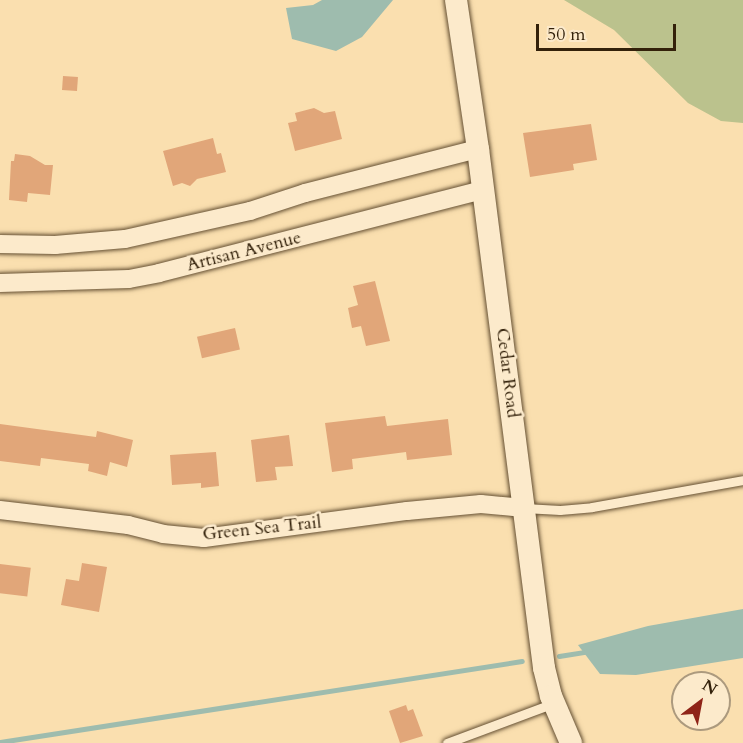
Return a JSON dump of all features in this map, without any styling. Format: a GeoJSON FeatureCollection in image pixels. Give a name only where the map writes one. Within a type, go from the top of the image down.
{"type":"FeatureCollection","features":[{"type":"Feature","properties":{"kind":"street","name":"Cedar Road"},"geometry":{"type":"LineString","coordinates":[[456,0],[478,149],[544,668],[554,702],[571,743]]}},
{"type":"Feature","properties":{"kind":"street"},"geometry":{"type":"LineString","coordinates":[[0,244],[55,245],[125,239],[250,211],[305,193],[478,149]]}},
{"type":"Feature","properties":{"kind":"street","name":"Artisan Avenue"},"geometry":{"type":"LineString","coordinates":[[0,283],[129,279],[483,190]]}},
{"type":"Feature","properties":{"kind":"street","name":"Green Sea Trail"},"geometry":{"type":"LineString","coordinates":[[0,510],[128,525],[163,534],[204,538],[470,505],[524,508]]}},
{"type":"Feature","properties":{"kind":"lane"},"geometry":{"type":"LineString","coordinates":[[524,508],[560,510],[592,507],[743,480]]}},
{"type":"Feature","properties":{"kind":"lane"},"geometry":{"type":"LineString","coordinates":[[447,743],[554,702]]}},
{"type":"Feature","properties":{"kind":"green space"},"geometry":{"type":"Polygon","coordinates":[[[564,0],[743,0],[743,123],[721,121],[688,103],[614,30],[564,0]]]}},
{"type":"Feature","properties":{"kind":"shaded area"},"geometry":{"type":"Polygon","coordinates":[[[322,0],[393,0],[362,37],[336,51],[292,39],[286,8],[313,5],[322,0]]]}},
{"type":"Feature","properties":{"kind":"shaded area"},"geometry":{"type":"Polygon","coordinates":[[[743,609],[743,658],[636,675],[600,674],[578,645],[648,626],[743,609]]]}},
{"type":"Feature","properties":{"kind":"building"},"geometry":{"type":"Polygon","coordinates":[[[63,76],[78,77],[77,91],[62,90],[63,76]]]}},
{"type":"Feature","properties":{"kind":"building"},"geometry":{"type":"Polygon","coordinates":[[[314,108],[324,113],[335,111],[342,139],[295,151],[288,123],[297,121],[295,113],[314,108]]]}},
{"type":"Feature","properties":{"kind":"building"},"geometry":{"type":"Polygon","coordinates":[[[591,124],[597,160],[573,164],[574,170],[530,177],[523,133],[591,124]]]}},
{"type":"Feature","properties":{"kind":"building"},"geometry":{"type":"Polygon","coordinates":[[[213,138],[217,154],[221,153],[226,172],[197,179],[190,186],[182,183],[173,186],[163,151],[213,138]]]}},
{"type":"Feature","properties":{"kind":"building"},"geometry":{"type":"Polygon","coordinates":[[[15,154],[30,156],[45,165],[53,165],[50,195],[28,193],[27,202],[9,200],[11,161],[14,161],[15,154]]]}},
{"type":"Feature","properties":{"kind":"building"},"geometry":{"type":"Polygon","coordinates":[[[375,281],[390,341],[366,346],[361,326],[352,328],[348,308],[358,305],[353,286],[375,281]]]}},
{"type":"Feature","properties":{"kind":"building"},"geometry":{"type":"Polygon","coordinates":[[[235,328],[240,349],[202,358],[197,337],[235,328]]]}},
{"type":"Feature","properties":{"kind":"building"},"geometry":{"type":"Polygon","coordinates":[[[385,416],[387,426],[448,419],[452,455],[407,460],[406,452],[352,459],[353,469],[332,472],[325,423],[385,416]]]}},
{"type":"Feature","properties":{"kind":"building"},"geometry":{"type":"Polygon","coordinates":[[[0,424],[96,437],[97,431],[133,440],[127,467],[110,462],[107,476],[88,471],[89,464],[41,458],[40,466],[0,461],[0,424]]]}},
{"type":"Feature","properties":{"kind":"building"},"geometry":{"type":"Polygon","coordinates":[[[289,435],[293,466],[275,467],[277,480],[256,482],[251,440],[289,435]]]}},
{"type":"Feature","properties":{"kind":"building"},"geometry":{"type":"Polygon","coordinates":[[[216,452],[219,486],[201,488],[201,483],[172,485],[170,455],[216,452]]]}},
{"type":"Feature","properties":{"kind":"building"},"geometry":{"type":"Polygon","coordinates":[[[82,563],[107,567],[99,612],[61,605],[66,579],[79,581],[82,563]]]}},
{"type":"Feature","properties":{"kind":"building"},"geometry":{"type":"Polygon","coordinates":[[[0,564],[31,568],[27,597],[0,593],[0,564]]]}},
{"type":"Feature","properties":{"kind":"building"},"geometry":{"type":"Polygon","coordinates":[[[406,705],[408,711],[413,709],[423,736],[400,743],[389,711],[406,705]]]}},
{"type":"Feature","properties":{"kind":"waterway"},"geometry":{"type":"LineString","coordinates":[[559,656],[590,651]]}},
{"type":"Feature","properties":{"kind":"waterway"},"geometry":{"type":"LineString","coordinates":[[0,742],[522,661]]}}]}
